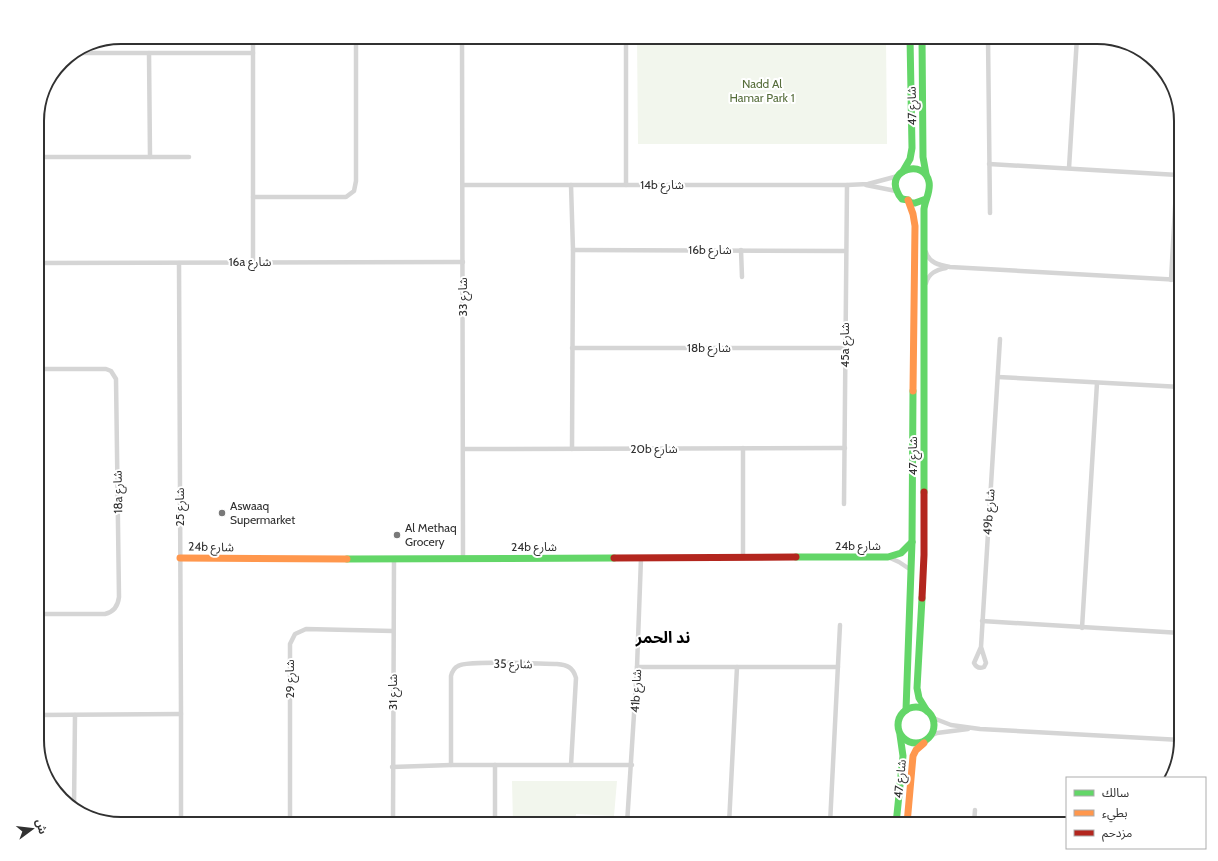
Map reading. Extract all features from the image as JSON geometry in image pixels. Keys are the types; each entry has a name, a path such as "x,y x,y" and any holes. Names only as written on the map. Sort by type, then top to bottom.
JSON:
{"street":[{"path":"252,44 253,262"},
{"path":"253,197 346,197 354,191 356,181 356,44"},
{"name":"شارع 33","path":"462,44 464,558"},
{"path":"626,44 626,185"},
{"name":"شارع 47","path":"900,173 910,159 912,148 910,44"},
{"name":"شارع 47","path":"922,44 923,157 926,174"},
{"path":"988,44 990,213"},
{"path":"1069,168 1077,44"},
{"path":"150,52 150,157"},
{"path":"85,53 253,53"},
{"path":"44,157 189,157"},
{"path":"989,164 1174,175"},
{"path":"907,168 918,168 926,174 930,187 926,198 915,203 902,199 896,191 895,186 900,173 907,168"},
{"name":"14b شارع","path":"861,185 900,173"},
{"name":"14b شارع","path":"463,185 861,185 896,191"},
{"path":"571,185 573,250 572,449"},
{"name":"45a شارع","path":"844,504 846,185"},
{"name":"شارع 47","path":"926,198 924,214 924,555 917,684 918,697 921,704 927,711"},
{"name":"شارع 47","path":"906,710 912,542 915,226 908,200"},
{"path":"925,250 932,262 950,267 1171,280 1174,235"},
{"name":"16b شارع","path":"573,250 846,251"},
{"path":"741,250 742,277"},
{"name":"16a شارع","path":"44,263 463,262"},
{"name":"شارع 25","path":"179,263 181,817"},
{"path":"925,286 927,279 932,273 940,269 950,267"},
{"name":"49b شارع","path":"981,647 1000,338"},
{"name":"18b شارع","path":"572,348 845,348"},
{"name":"18a شارع","path":"44,369 106,369 111,371 116,379 119,597 114,610 105,614 44,614"},
{"path":"998,377 1174,387"},
{"path":"1082,628 1097,383"},
{"path":"743,448 743,558"},
{"name":"20b شارع","path":"464,449 845,448"},
{"name":"24b شارع","path":"180,558 394,559 888,557 901,553 912,542"},
{"name":"24b شارع","path":"888,557 911,570"},
{"name":"41b شارع","path":"628,817 632,765 641,558"},
{"name":"شارع 31","path":"393,817 394,559"},
{"path":"982,621 1174,633"},
{"path":"830,817 840,625"},
{"name":"شارع 29","path":"290,817 290,644 296,634 306,629 393,631"},
{"name":"شارع 35","path":"451,765 450,676 457,666 472,663 557,664 570,666 574,671 576,678 571,765"},
{"path":"637,666 838,666"},
{"path":"729,817 737,666"},
{"path":"980,729 937,733 915,744 900,735 898,720 906,710 915,707 921,708 927,711 933,718 951,725 980,729 1174,740"},
{"path":"44,715 181,714"},
{"path":"74,801 75,715"},
{"path":"928,738 933,731 933,718"},
{"name":"شارع 47","path":"897,817 903,756 900,735"},
{"name":"شارع 47","path":"908,817 913,756 916,750 928,738"},
{"path":"392,767 451,765 632,765"},
{"path":"495,765 495,817"},
{"path":"974,817 975,810"}],"green space":[{"name":"Nadd Al Hamar Park 1","path":"637,44 886,44 887,144 638,144"},
{"path":"512,781 617,781 614,816 576,814 576,817 513,817"}],"traffic: fast":[{"path":"903,171 910,159 912,148 910,44"},
{"path":"922,44 923,157 926,174"},
{"path":"924,492 924,209 929,192 929,182 926,175 920,170 914,169 907,170 897,177 895,184 897,192 902,199 908,200 911,203 926,199"},
{"path":"906,710 912,542 913,391"},
{"path":"796,557 888,557 901,553 912,542"},
{"path":"347,559 614,558"},
{"path":"922,598 917,688 919,698 927,711"},
{"path":"920,707 929,712 933,718 934,725 933,732 929,738 920,743 912,743 903,738 899,732 898,721 903,712 909,708 920,707"},
{"path":"897,817 903,756 900,735"}],"traffic: slow":[{"path":"908,200 915,226 913,391"},
{"path":"180,558 347,559"},
{"path":"908,817 913,756 916,750 924,743"}],"traffic: jam":[{"path":"922,598 924,492"},
{"path":"614,558 796,557"}],"place":[{"name":"Aswaaq Supermarket","path":"222,513"},
{"name":"Al Methaq Grocery","path":"397,535"}],"district":[{"name":"ند الحمر","path":"663,637"}]}
